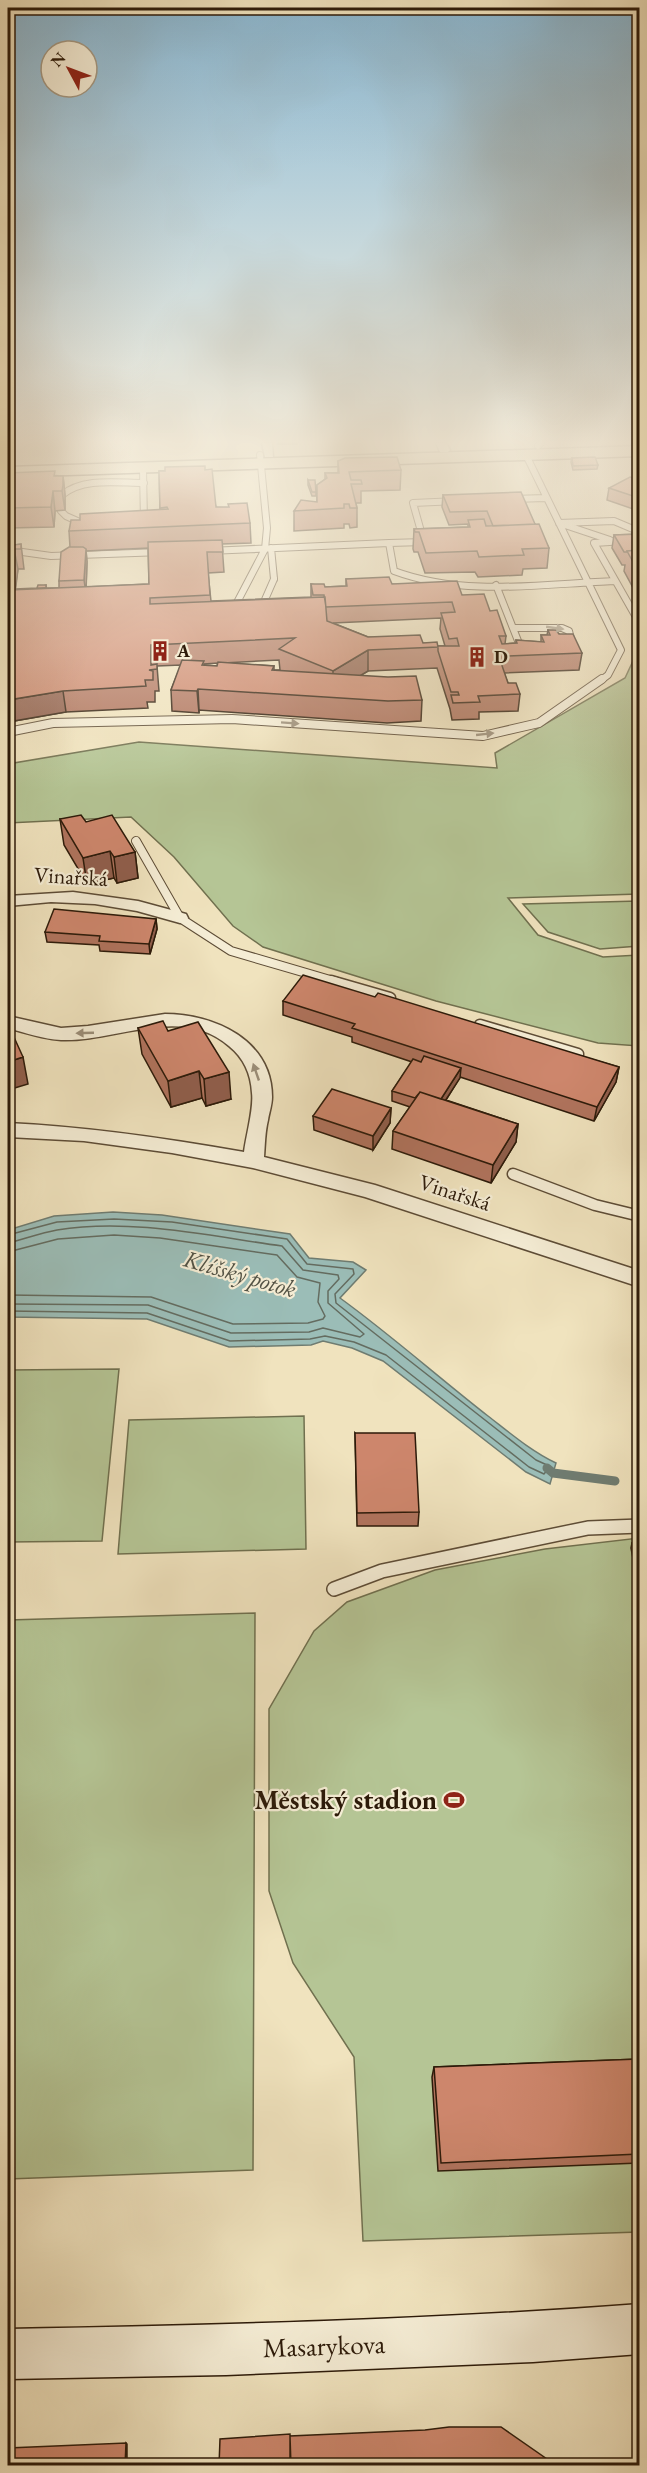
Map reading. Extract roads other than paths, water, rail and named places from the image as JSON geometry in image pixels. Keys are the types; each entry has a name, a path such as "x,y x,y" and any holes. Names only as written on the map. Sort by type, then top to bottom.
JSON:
{"street":[{"name":"Vinařská","path":"8,901 28,897 72,898 145,906 180,918"},
{"path":"8,1022 58,1034 94,1033 165,1020 191,1020 209,1024 225,1033 235,1039 250,1057 257,1071 262,1094 253,1161"},
{"name":"Vinařská","path":"8,1130 84,1134 172,1146 253,1161 368,1190 639,1279"},
{"name":"Masarykova","path":"8,2354 249,2349 533,2337 639,2329"}],"lane":[{"path":"230,621 235,606 262,558"},
{"path":"255,620 274,579 270,558"},
{"path":"392,558 394,571"},
{"path":"8,732 53,723 232,719 483,736 539,723 608,675 621,650 578,558"},
{"path":"602,558 639,624"},
{"path":"387,577 394,571"},
{"path":"394,571 409,579 436,584 496,585 614,581"},
{"path":"496,585 524,650"},
{"path":"513,627 548,626 568,631 571,639 568,644 555,648"},
{"path":"136,841 180,918"},
{"name":"Vinařská","path":"180,918 231,951 398,1000"},
{"path":"466,1020 578,1054"},
{"path":"513,1174 595,1205 639,1216"},
{"path":"334,1589 382,1571 588,1528 639,1526"}],"water":[{"path":"113,1212 162,1215 290,1234 309,1258 353,1262 366,1270 340,1298 513,1435 556,1463 550,1484 526,1472 383,1361 352,1348 323,1341 311,1345 229,1347 147,1319 8,1317 8,1230 54,1216"}],"waterway":[{"name":"Klíšský potok","path":"547,1468 553,1473 615,1481"}],"place":[{"name":"A","path":"160,651"},
{"name":"D","path":"477,657"},
{"name":"Městský stadion","path":"454,1800"}]}
